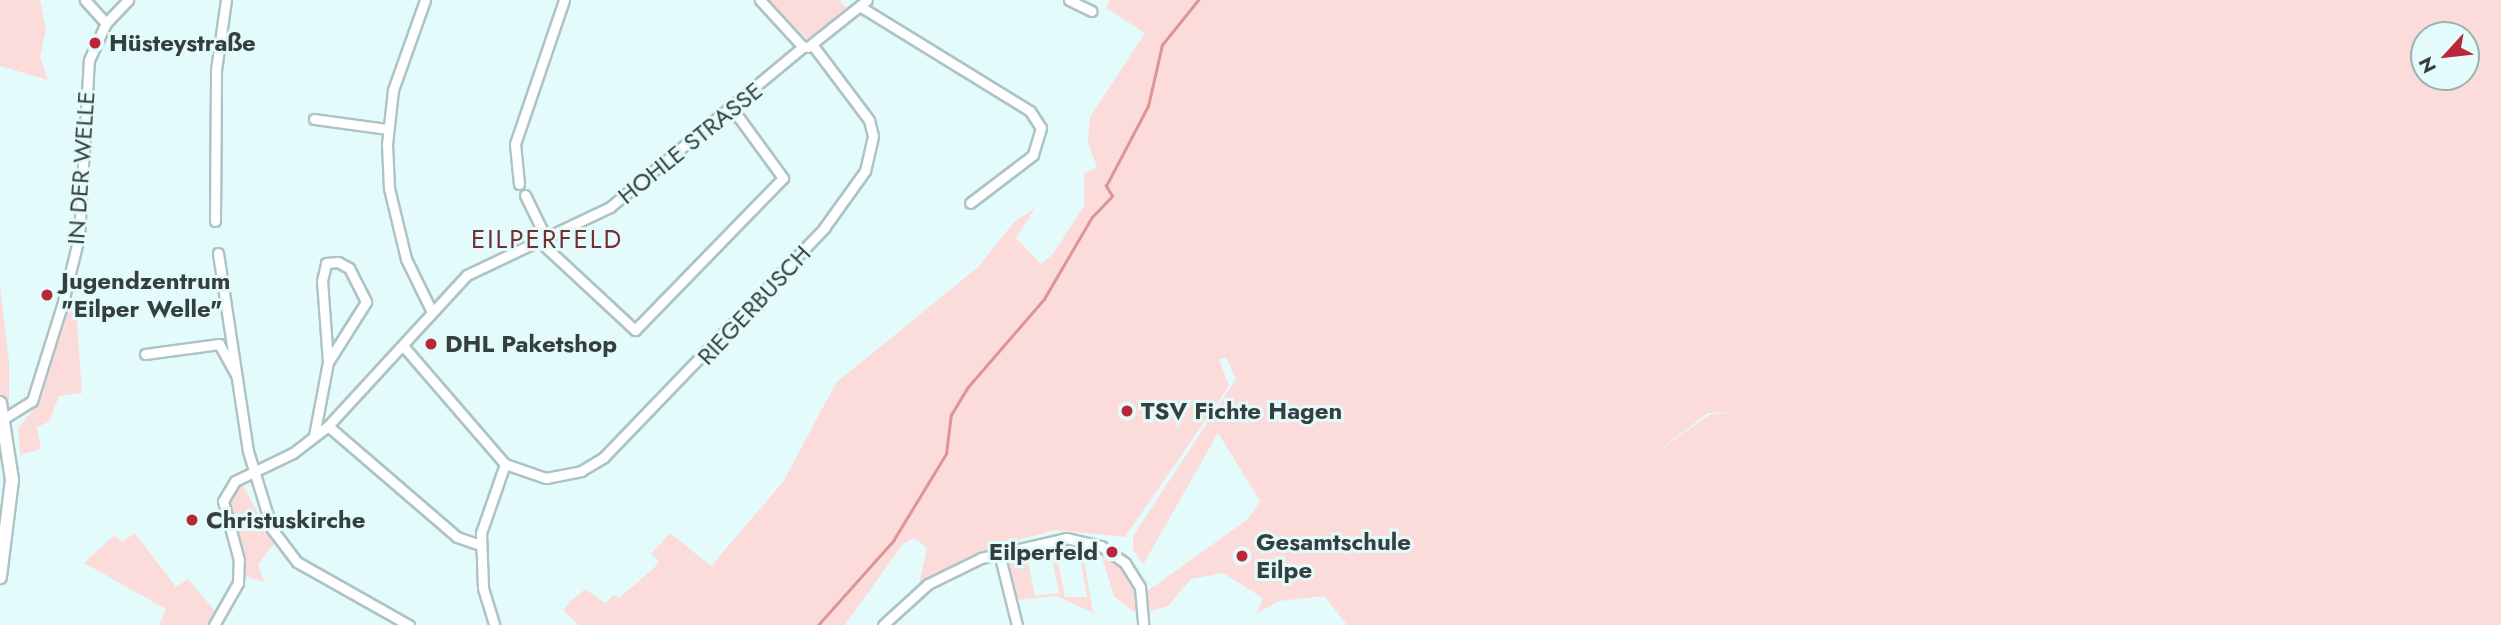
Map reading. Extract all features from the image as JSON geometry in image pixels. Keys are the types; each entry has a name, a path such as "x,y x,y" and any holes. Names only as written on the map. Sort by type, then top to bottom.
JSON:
{"main road":[{"path":"0,403 12,480 0,577"}],"street":[{"path":"85,0 106,23"},
{"path":"215,220 215,82 226,0"},
{"path":"425,0 400,67 387,129 393,210 421,300 432,312"},
{"path":"519,184 515,144 564,0"},
{"path":"760,0 803,47 814,47 864,4 1030,111 1041,128 1033,155 970,203"},
{"path":"1069,0 1092,11"},
{"name":"IN DER WELLE","path":"4,419 32,401 74,263 87,74 106,23 124,3"},
{"name":"HOHLE STRASSE","path":"214,625 234,596 239,569 223,498 253,472 328,426 404,347 467,275 610,207 803,47"},
{"name":"RIEGERBUSCH","path":"505,464 546,478 581,471 604,457 824,228 865,171 873,136 869,120 814,47"},
{"path":"525,195 541,238 635,330 783,178 732,108"},
{"path":"314,119 387,129"},
{"path":"218,253 253,472 266,516 287,553 410,625"},
{"path":"314,436 328,362 323,281 326,263 338,262 348,268 366,302 328,362"},
{"path":"145,354 219,344 236,374"},
{"path":"404,347 505,464 480,545 494,625"},
{"path":"328,426 457,537 480,545"},
{"path":"883,625 928,584 999,553 1061,538 1106,548 1136,579 1143,625"},
{"path":"999,553 1017,625"}],"shaded area":[{"path":"0,0 40,0 46,29 40,57 48,80 0,66"},
{"path":"769,0 838,0 848,9 808,40"},
{"path":"1110,0 2501,0 2501,625 1347,625 1324,596 1279,601 1256,614 1263,598 1223,573 1191,579 1168,606 1144,613 1144,620 1114,596 1098,545 1119,558 1142,595 1248,519 1260,501 1218,433 1143,565 1133,549 1133,536 1236,379 1226,357 1219,359 1229,386 1125,537 1056,530 968,557 919,584 927,548 914,538 902,545 845,625 579,625 563,610 585,589 605,603 614,595 619,598 654,568 659,561 651,554 670,533 711,566 783,482 836,383 978,267 1014,222 1035,208 1016,238 1041,264 1053,254 1084,206 1084,174 1097,167 1088,143 1090,117 1145,33 1106,8","holes":["1731,412 1709,415 1643,462 1708,413"]},
{"path":"0,285 9,362 9,405 0,396"},
{"path":"70,305 76,306 82,393 59,396 49,422 37,427 41,449 20,455 18,428 40,401"},
{"path":"242,483 274,544 258,564 264,582 245,576 228,511 234,488"},
{"path":"135,533 176,587 188,579 221,618 214,625 159,625 166,609 84,563 114,535 122,542"},
{"path":"1061,538 1065,554 1057,556 1065,597 1087,597 1079,551 1072,551 1070,538 1089,542 1089,554 1083,554 1093,612 1119,625 1057,596 1012,600 999,553 1033,544 1036,559 1028,561 1035,596 1059,593 1052,559 1044,559 1040,542"}],"waterway":[{"path":"818,625 893,541 946,454 951,415 967,388 1044,299 1092,217 1112,196 1106,186 1148,106 1162,45 1198,0"}],"place":[{"name":"Hüsteystraße","path":"95,43"},
{"name":"Jugendzentrum \"Eilper Welle\"","path":"47,295"},
{"name":"DHL Paketshop","path":"431,344"},
{"name":"TSV Fichte Hagen","path":"1127,411"},
{"name":"Christuskirche","path":"192,520"},
{"name":"Eilperfeld","path":"1112,552"},
{"name":"Gesamtschule Eilpe","path":"1242,556"}],"district":[{"name":"EILPERFELD","path":"547,240"}]}
